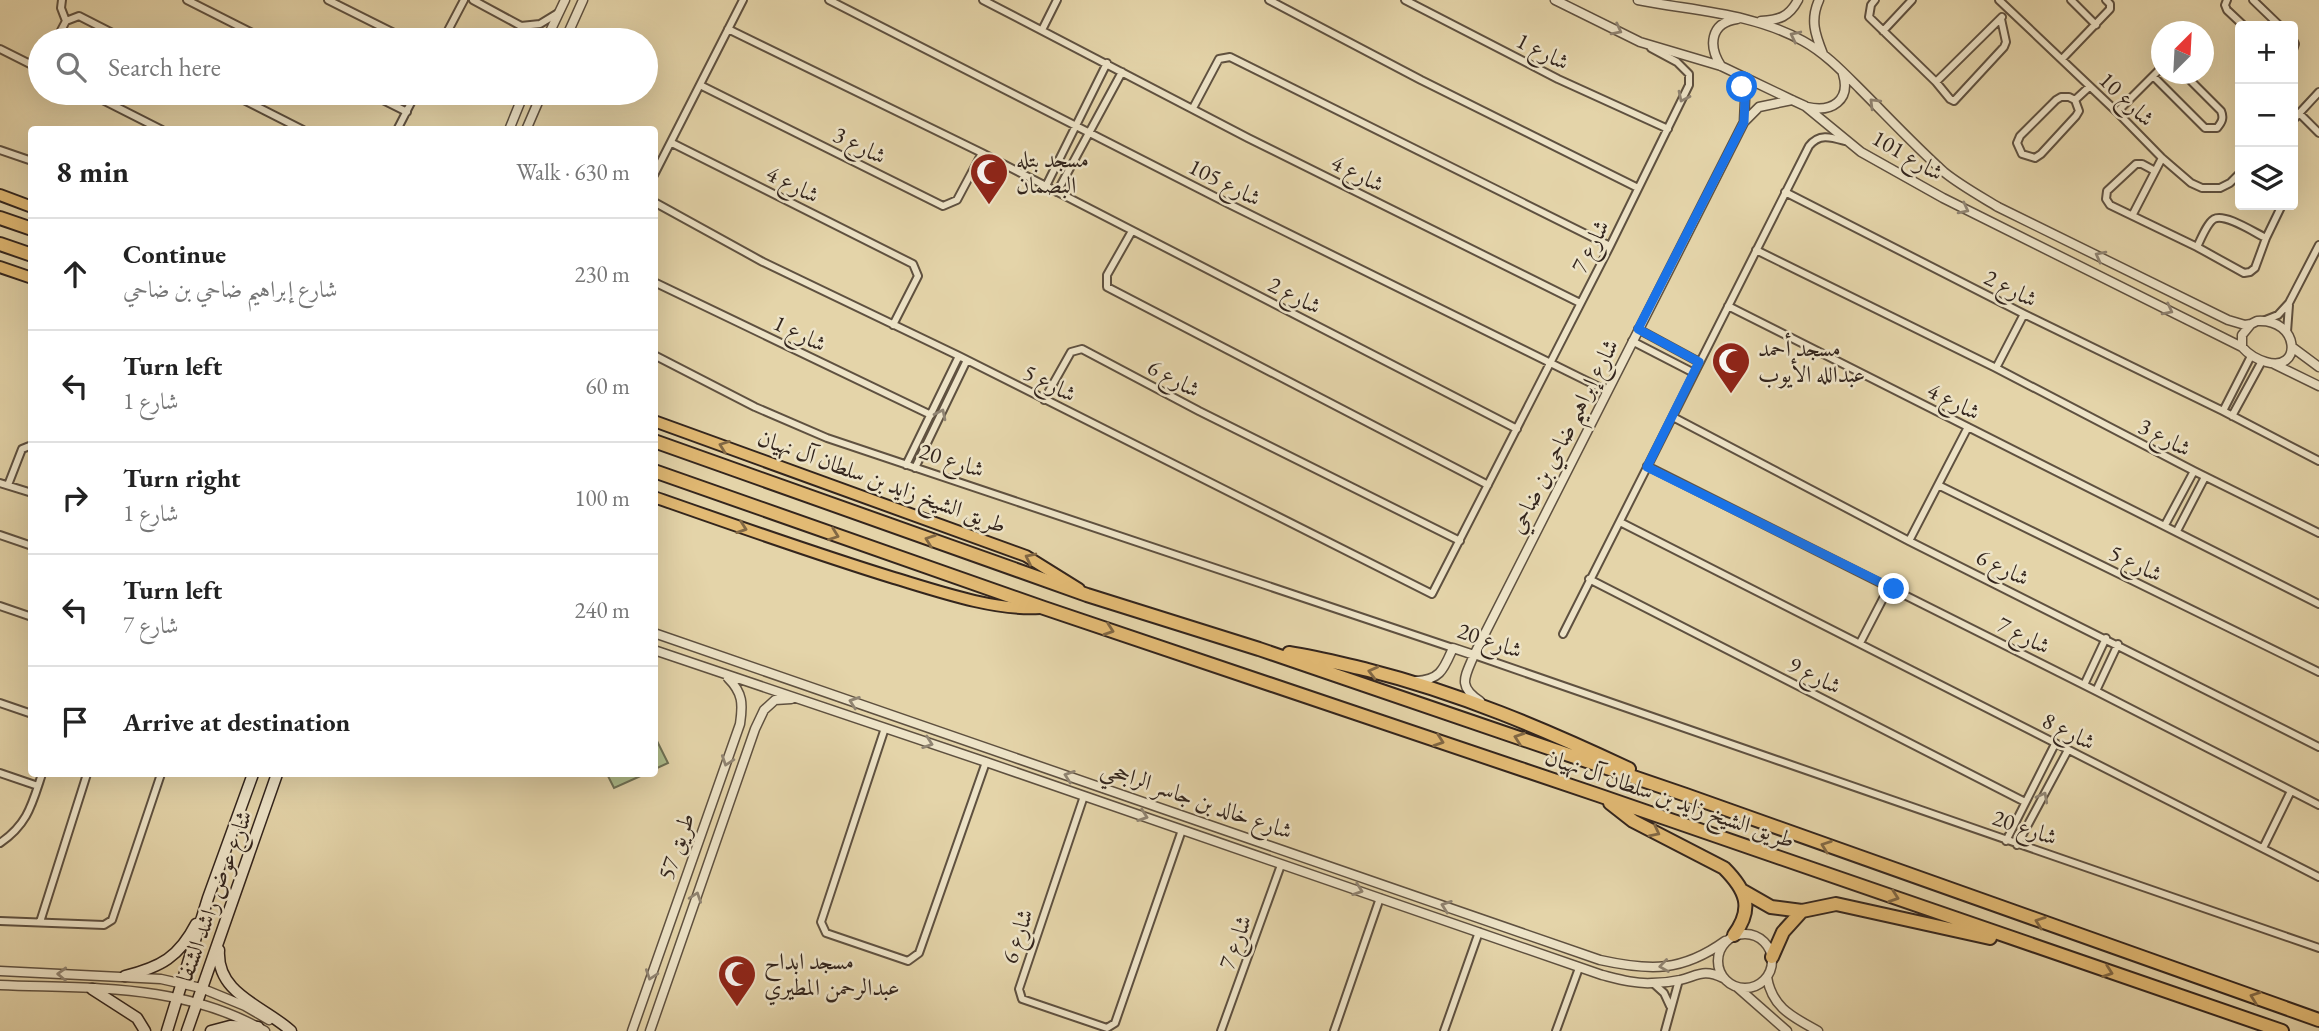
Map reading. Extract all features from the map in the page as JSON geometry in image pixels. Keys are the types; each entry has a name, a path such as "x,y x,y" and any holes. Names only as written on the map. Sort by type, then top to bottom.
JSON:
{"highway":[{"path":"0,218 28,228"},
{"path":"0,244 28,254"},
{"name":"طريق الشيخ زايد بن سلطان آل نهيان","path":"658,442 1087,595 1259,649 1686,796 2319,1020"},
{"name":"طريق الشيخ زايد بن سلطان آل نهيان","path":"658,472 1044,608 1598,795 2282,1031"},
{"path":"1259,649 1312,656 1412,681 1488,707 1586,748 1686,796"},
{"path":"1598,795 1633,821 1724,868 1743,891 1771,907 1802,911 1836,904 2044,949"},
{"path":"1730,938 1742,923 1746,902 1743,891"},
{"path":"1772,957 1783,932 1802,911"}],"main road":[{"path":"0,195 28,206"},
{"path":"0,267 28,277"},
{"name":"طريق الشيخ زايد بن سلطان آل نهيان","path":"658,422 1026,556 1087,595"},
{"name":"طريق الشيخ زايد بن سلطان آل نهيان","path":"658,498 824,556 931,589 1012,608 1044,608"},
{"name":"شارع عوض راشد الشنفا","path":"167,1031 208,898 252,777"},
{"path":"248,856 252,832 270,777"},
{"name":"شارع عوض راشد الشنفا","path":"187,1031 276,777"},
{"path":"125,976 152,970 178,951 187,941 208,898"},
{"path":"222,934 219,960 229,985 244,999 278,1019 289,1031"},
{"path":"92,989 137,1018 145,1031"},
{"path":"211,1031 230,1026 261,1029"}],"street":[{"path":"62,0 61,8 66,21"},
{"path":"187,0 242,28"},
{"path":"328,0 384,28"},
{"path":"449,28 464,0"},
{"path":"473,0 521,26 540,24 559,12"},
{"path":"552,28 565,0"},
{"path":"570,28 583,0"},
{"path":"658,168 743,0"},
{"name":"شارع 105","path":"829,0 1607,391"},
{"name":"شارع 4","path":"983,0 1260,144 1580,303"},
{"path":"1042,30 1057,0"},
{"path":"1269,0 1421,80 1638,188"},
{"name":"شارع 1","path":"1405,0 1559,79 1668,129"},
{"name":"شارع 101","path":"1555,0 1640,42 1721,66 1804,106 1847,141 1943,198 2242,347"},
{"name":"شارع 101","path":"1638,0 1713,12 1757,22 1790,34 1823,54 1946,173 1998,207 2228,320 2251,324"},
{"path":"1757,22 1779,20 1788,14 1798,0"},
{"path":"1819,0 1812,16 1823,54"},
{"path":"1875,0 1871,5 1869,17 1954,100 2004,47 2006,41 2001,19"},
{"path":"1883,31 1912,0"},
{"name":"شارع 10","path":"1999,0 2191,183 2202,188 2220,188 2235,178"},
{"path":"2071,0 2096,25"},
{"path":"2062,59 2110,9 2106,0"},
{"path":"2227,0 2227,10 2239,21"},
{"path":"2253,0 2275,21"},
{"path":"1936,82 2008,10"},
{"path":"62,28 66,21 79,16 102,28"},
{"path":"1721,66 1714,55 1712,41 1717,29 1727,20 1739,19"},
{"name":"شارع 2","path":"729,29 982,153 1517,429"},
{"name":"شارع 7","path":"1432,594 1690,83 1689,74 1677,62 1640,42"},
{"path":"0,49 28,63"},
{"path":"1193,108 1219,59 1230,57 1610,246"},
{"path":"1046,186 1107,64"},
{"path":"1804,106 1818,109 1832,107 1842,98 1846,84 1842,71"},
{"path":"1057,192 1122,72"},
{"path":"1735,73 1745,100 1744,122"},
{"path":"2117,112 2151,77"},
{"path":"2160,84 2206,128 2217,128 2223,116 2221,111 2194,84"},
{"name":"شارع 3","path":"700,85 943,206 957,200 982,153"},
{"path":"2075,100 2089,87"},
{"path":"2319,92 2299,113 2319,133"},
{"path":"2069,97 2075,100 2079,111 2076,116 2041,154 2035,158 2022,154 2017,143 2020,136 2056,100 2069,97"},
{"name":"شارع إبراهيم ضاحي بن ضاحي","path":"1488,707 1465,688 1466,675 1638,329 1744,122 1759,107 1792,100"},
{"path":"113,105 154,126"},
{"path":"254,105 295,126"},
{"path":"393,105 407,112"},
{"path":"399,126 410,105"},
{"path":"511,126 519,105"},
{"path":"528,126 537,105"},
{"path":"1563,634 1785,192 1814,140 1831,137 1847,141"},
{"name":"شارع 4","path":"672,143 913,264 918,276 893,325"},
{"path":"0,150 28,160"},
{"path":"2133,214 2162,158"},
{"path":"2155,171 2136,164 2106,191 2106,199 2110,205 2133,214 2244,273 2255,268 2280,210"},
{"name":"شارع 2","path":"1785,192 2319,461"},
{"name":"شارع 5","path":"658,204 762,262 959,356 1432,594"},
{"path":"2197,247 2212,219 2218,217 2233,221 2266,238"},
{"path":"2025,239 2034,236 2037,225"},
{"path":"1132,231 1107,275 1107,287 1489,485"},
{"path":"2319,246 2289,303 2278,315 2251,324 2242,335 2242,347 2251,356 2319,386"},
{"path":"2070,261 2071,250 2081,247"},
{"name":"شارع 3","path":"1756,250 1996,368 2319,533"},
{"name":"شارع 1","path":"658,284 930,415"},
{"path":"2289,303 2286,318 2292,347 2319,367"},
{"name":"شارع 4","path":"1728,306 2319,604"},
{"path":"1996,368 2024,314"},
{"path":"2263,321 2277,324 2287,332"},
{"path":"1638,329 1699,362"},
{"path":"1632,341 1694,373"},
{"path":"2274,364 2288,358 2292,347"},
{"name":"شارع 6","path":"1044,400 1071,352 1083,349 1199,411 1460,541"},
{"path":"906,465 959,356"},
{"path":"2223,411 2251,356"},
{"name":"شارع 20","path":"658,357 779,418 906,465 1475,655 2319,948"},
{"path":"915,468 967,360"},
{"path":"2232,416 2262,361"},
{"name":"شارع 6","path":"1673,417 1909,541 2317,746"},
{"path":"1909,541 1968,427"},
{"path":"8,485 22,449 28,447"},
{"name":"شارع 7","path":"1647,467 2319,805"},
{"path":"2165,525 2194,471"},
{"path":"2177,531 2206,477"},
{"path":"0,482 28,492"},
{"name":"شارع 5","path":"1938,485 2319,672"},
{"name":"شارع 8","path":"1620,522 2319,877"},
{"path":"0,535 28,546"},
{"name":"شارع 9","path":"1589,579 2025,802"},
{"path":"1860,643 1889,587"},
{"path":"0,606 28,616"},
{"name":"شارع خالد بن جاسر الراجحي","path":"658,634 1600,960 1622,965 1662,968 1694,960 1730,938"},
{"path":"2084,685 2106,638"},
{"path":"2096,691 2118,644"},
{"path":"1412,681 1429,681 1440,674 1453,648"},
{"name":"شارع خالد بن جاسر الراجحي","path":"658,651 1579,968 1624,981 1653,983 1679,980 1700,973 1712,973 1723,978"},
{"name":"طريق 57","path":"632,1031 740,724 743,702 738,689 726,676"},
{"name":"طريق 57","path":"650,1031 755,729 764,710 775,700 796,698"},
{"path":"0,703 28,713"},
{"path":"740,724 743,721 751,721 755,729"},
{"path":"885,728 821,922 826,933 908,961 919,953 986,762"},
{"path":"2317,746 2319,737"},
{"path":"2006,841 2054,744"},
{"path":"2017,845 2068,750"},
{"path":"0,773 38,786"},
{"path":"0,843 15,832 26,816 42,777"},
{"path":"40,922 86,777"},
{"path":"0,921 104,925 112,920 160,777"},
{"path":"2263,848 2291,791"},
{"name":"شارع 6","path":"1084,796 1018,989 1022,999 1107,1028 1115,1023 1182,830"},
{"path":"1221,844 1227,834 1226,830"},
{"path":"1244,851 1243,843 1250,838"},
{"name":"شارع 7","path":"1221,1031 1281,865"},
{"path":"1334,1031 1380,898"},
{"path":"1444,1031 1479,932"},
{"path":"1737,987 1748,988 1759,984 1767,977 1771,968 1769,947 1753,934 1744,933 1730,938 1719,949 1718,969 1723,978 1737,987 1775,1027 1787,1031"},
{"path":"1556,1031 1579,968"},
{"path":"0,971 125,976 183,983 244,1006 289,1031"},
{"path":"1767,977 1772,997 1779,1006 1818,1031"},
{"path":"1665,1031 1679,980"},
{"path":"1653,983 1668,998 1671,1011"},
{"path":"0,985 178,996 219,1009 261,1029"}],"green space":[{"path":"658,743 668,763 658,768"},
{"path":"608,777 638,777 614,788"}],"place":[{"name":"مسجد بتله البصمان","path":"989,206"},
{"name":"مسجد أحمد عبدالله الأيوب","path":"1731,395"},
{"name":"مسجد ابداح عبدالرحمن المطيري","path":"737,1008"}],"route":[{"path":"1742,87 1745,100 1744,122 1638,329 1699,362 1647,467 1894,589"}]}
